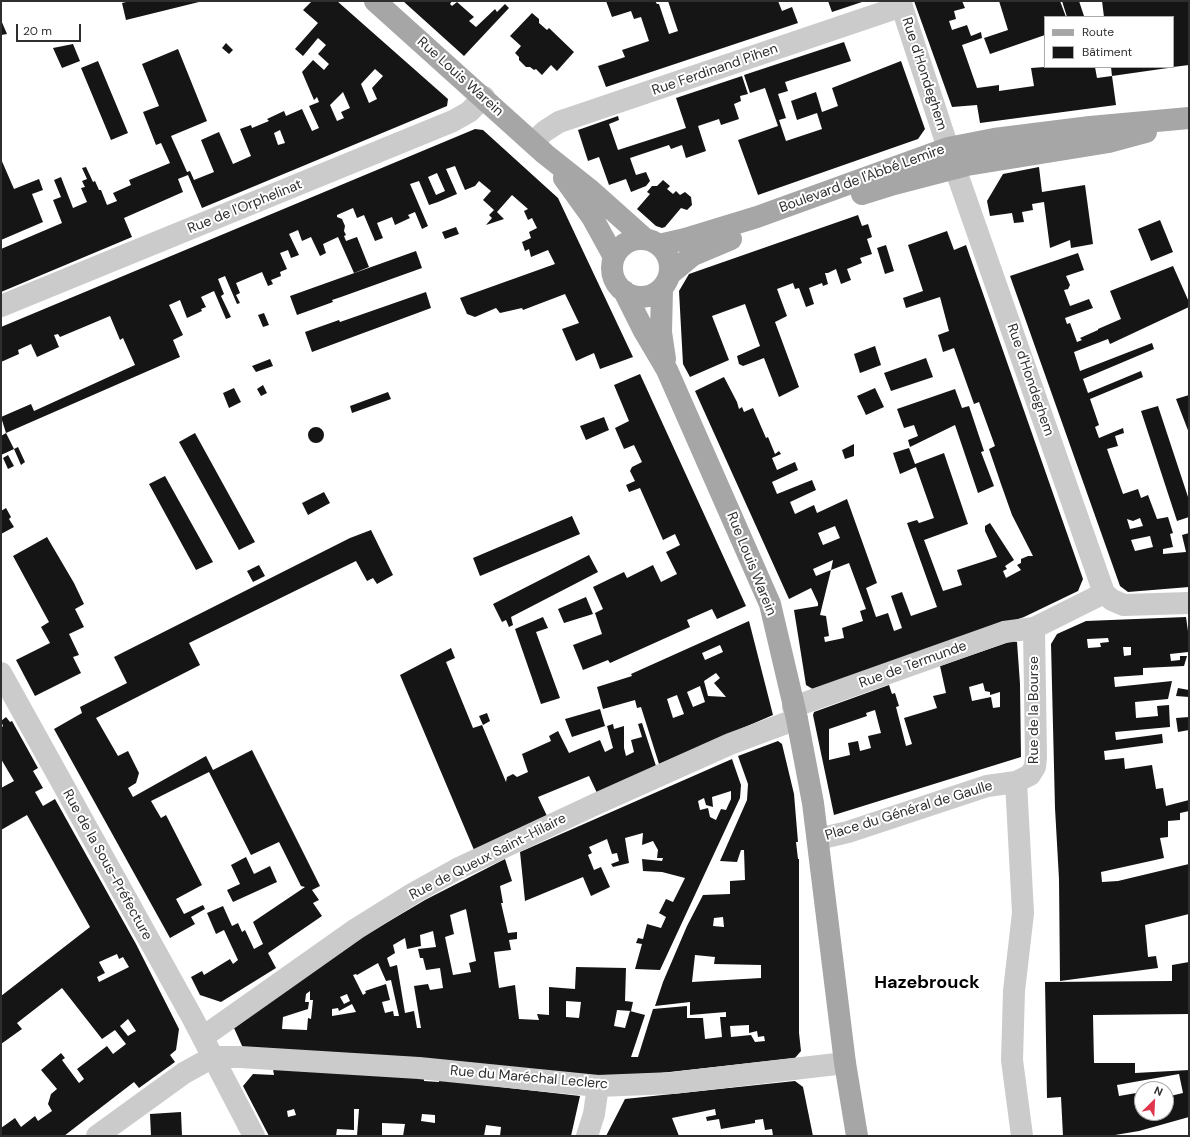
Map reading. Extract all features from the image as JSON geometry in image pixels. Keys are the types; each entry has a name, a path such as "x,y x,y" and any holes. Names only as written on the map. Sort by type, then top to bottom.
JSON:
{"main road":[{"name":"Rue Louis Warein","path":"375,1 484,97 539,148 652,242"},
{"name":"Boulevard de l'Abbé Lemire","path":"652,242 685,239 757,217 862,180 925,154 948,148 994,139 1090,127 1189,118"},
{"name":"Boulevard de l'Abbé Lemire","path":"666,281 693,255 715,245 876,190 955,168 996,159 1109,142 1189,121"},
{"name":"Rue Louis Warein","path":"539,148 592,217 614,257"},
{"path":"637,239 652,242 669,258 666,281 650,296 641,297 632,295 618,286 613,276 614,257 621,247 637,239"},
{"name":"Rue Louis Warein","path":"666,281 661,332 667,370"},
{"name":"Rue Louis Warein","path":"624,291 644,331 667,370 766,591 778,637 810,784 818,839"},
{"name":"Place du Général de Gaulle","path":"818,839 845,1063 857,1136"}],"street":[{"name":"Rue d'Hondeghem","path":"901,4 948,148"},
{"name":"Rue Ferdinand Pihen","path":"539,148 545,131 559,122 901,4"},
{"name":"Rue de l'Orphelinat","path":"1,306 453,121 469,112 484,97"},
{"name":"Rue d'Hondeghem","path":"955,168 1104,593"},
{"path":"1104,593 1112,600 1124,605 1189,603"},
{"name":"Rue de Termunde","path":"795,713 1004,632 1034,628 1104,593"},
{"name":"Rue de la Bourse","path":"1016,782 1030,775 1033,772 1036,762 1034,628"},
{"name":"Rue de la Sous-Préfecture","path":"1,673 203,1037 254,1136"},
{"name":"Rue de Queux Saint-Hilaire","path":"203,1037 350,933 405,898 458,869 596,804 755,733 795,713"},
{"path":"1016,782 1023,913 1014,991 1012,1060 1022,1136"},
{"name":"Place du Général de Gaulle","path":"818,839 848,832 983,787 1016,782"},
{"path":"97,1136 184,1073 213,1057"},
{"name":"Rue du Maréchal Leclerc","path":"213,1057 240,1057 419,1068 598,1086 673,1083 845,1063"},
{"path":"587,1136 594,1114 598,1086"}],"building":[{"path":"130,1 199,2 126,20 122,3"},
{"path":"312,1 337,1 448,99 447,106 202,208 188,175 178,179 183,192 124,218 132,237 1,292 1,249 62,223 53,200 61,197 54,180 61,177 73,208 87,202 81,188 85,187 82,181 87,179 82,168 86,167 93,182 95,181 99,190 101,190 107,205 117,201 113,193 131,185 129,180 170,163 161,143 156,145 143,112 159,106 142,64 178,49 207,121 171,136 187,172 190,171 194,180 214,172 201,140 219,132 233,164 251,156 240,129 251,125 252,128 269,121 267,119 284,111 286,116 302,109 312,131 319,128 309,106 319,102 317,97 314,100 302,72 313,60 324,70 329,64 318,54 326,45 318,38 303,56 295,49 318,23 303,10","holes":["375,69 383,76 372,88 377,99 369,103 361,84","343,92 350,108 341,112 344,118 337,121 330,105","280,130 285,143 278,145 274,133"]},
{"path":"403,1 452,1 450,4 452,6 457,2 474,17 469,21 476,27 495,9 497,12 505,4 509,8 464,56"},
{"path":"606,1 655,1 659,4 669,34 678,31 668,1 778,1 782,11 792,7 798,23 606,87 598,66 625,57 622,50 649,41 641,17 634,19 631,11 612,17"},
{"path":"828,1 865,1 832,12"},
{"path":"914,1 962,1 965,8 954,11 956,19 949,21 952,30 967,25 971,36 981,32 982,38 962,45 977,88 999,85 999,91 1034,86 1031,68 1095,68 1097,78 1112,76 1116,105 980,123 977,105 952,107"},
{"path":"999,1 1060,1 1066,16 1044,16 1044,35 990,54 984,38 1008,30"},
{"path":"1062,1 1079,1 1084,16 1067,16"},
{"path":"1102,1 1189,1 1189,65 1174,67 1174,16 1104,16"},
{"path":"532,13 539,19 539,23 547,30 549,28 574,52 557,71 551,65 542,75 536,69 534,70 530,67 526,67 515,53 521,46 510,36"},
{"path":"1,20 7,34 1,35"},
{"path":"844,42 851,61 785,82 788,91 778,94 786,118 779,120 786,141 822,129 817,113 797,120 791,101 816,92 822,112 838,106 832,88 901,61 925,129 918,139 758,195 738,140 778,126 765,88 750,93 744,75"},
{"path":"226,43 233,50 229,54 222,48"},
{"path":"73,44 80,61 62,68 53,48"},
{"path":"98,61 128,133 111,140 81,68"},
{"path":"1111,68 1168,68 1112,76"},
{"path":"742,76 748,94 740,96 741,101 734,104 739,119 721,125 719,119 698,126 706,151 686,158 682,145 671,149 669,145 630,158 636,175 646,172 650,181 646,186 631,192 626,179 609,185 599,157 588,161 578,130 618,116 619,120 609,124 618,150 686,128 676,98"},
{"path":"475,129 483,130 558,198 633,357 600,369 594,353 576,361 562,329 579,323 565,294 523,310 522,308 500,313 496,308 475,317 467,314 460,298 555,264 548,250 531,257 529,249 525,251 522,242 531,238 529,232 537,228 532,218 528,220 524,211 528,209 512,195 497,212 504,219 486,225 492,218 489,215 494,210 483,200 491,191 479,181 475,186 465,190 455,166 446,169 457,194 438,202 429,205 419,181 410,184 428,226 422,229 415,212 408,215 410,218 395,225 392,217 377,223 383,238 375,241 364,215 357,218 353,208 337,215 337,217 342,219 345,226 344,231 346,235 344,236 346,241 357,237 369,267 354,273 338,237 323,244 326,253 320,256 311,237 302,241 298,230 289,234 299,255 291,258 288,250 280,253 287,269 280,272 281,276 271,280 273,284 268,286 262,272 236,283 240,293 236,295 240,303 237,304 225,276 218,279 224,294 221,296 231,317 226,319 214,291 201,297 206,307 201,309 202,311 187,318 180,300 169,305 183,335 173,340 180,357 6,433 1,417 31,404 34,411 135,365 123,338 120,340 110,316 60,337 58,334 54,335 59,347 37,357 31,344 18,350 19,354 1,362 1,327","holes":["437,173 445,191 436,195 428,177"]},
{"path":"1,159 14,189 39,179 43,190 32,194 43,222 1,240"},
{"path":"1039,167 1042,192 1085,185 1093,244 1071,248 1070,240 1050,248 1044,202 1032,204 1033,210 1022,212 1024,222 1014,223 1012,213 990,216 987,201 1003,174"},
{"path":"663,180 670,186 667,189 673,194 676,191 680,195 685,192 691,197 692,205 687,210 681,208 665,227 662,228 656,226 637,209 650,194 647,192 652,186 657,186"},
{"path":"858,215 862,226 868,224 872,237 867,239 872,254 860,258 862,263 847,269 851,280 841,284 836,269 825,273 828,284 823,286 822,283 809,288 814,304 806,307 799,288 795,289 793,283 777,289 787,316 775,322 799,387 779,397 764,358 743,366 739,364 737,356 760,346 745,304 712,316 729,360 690,377 683,364 679,291 689,274"},
{"path":"1160,220 1173,252 1151,261 1138,229"},
{"path":"456,227 459,234 445,239 442,232"},
{"path":"947,231 954,250 966,245 1083,579 1078,591 1024,617 816,691 806,685 794,610 818,606 818,603 811,588 789,599 695,391 724,377 739,409 742,407 744,412 753,408 766,438 768,437 775,454 779,451 781,454 772,458 777,470 795,462 798,470 772,482 777,494 812,480 816,490 790,502 795,514 814,505 817,513 847,499 877,583 866,588 876,617 888,613 894,631 902,628 891,596 902,592 911,616 937,607 907,523 917,520 919,523 934,518 916,467 900,474 893,453 909,448 915,464 944,453 968,524 924,540 943,591 962,585 957,570 997,557 985,531 985,526 990,523 1014,560 1005,566 1007,569 1003,571 1006,578 1021,570 1017,565 1021,563 1021,559 1028,556 1033,556 1012,515 1001,484 989,449 995,446 979,402 974,404 954,348 943,352 938,335 949,331 940,297 906,308 903,298 923,291 908,245","holes":["835,526 840,538 823,545 818,533","833,560 831,570 816,576 813,569","849,563 866,609 860,611 863,621 842,628 844,638 825,642 824,637 829,636 826,616 820,615 831,570"]},
{"path":"886,245 894,271 885,274 877,248"},
{"path":"416,251 422,268 332,300 333,302 297,315 290,296"},
{"path":"1078,253 1084,270 1066,276 1070,285 1068,289 1064,290 1070,306 1089,299 1093,308 1065,318 1067,324 1070,323 1077,342 1082,340 1080,338 1121,319 1110,291 1173,266 1189,302 1189,307 1110,344 1108,339 1074,352 1080,371 1152,343 1154,349 1083,379 1088,393 1141,371 1143,377 1090,399 1099,425 1095,427 1099,438 1123,428 1124,433 1115,436 1118,446 1107,449 1123,494 1138,489 1141,498 1148,495 1157,519 1168,517 1173,533 1170,534 1173,547 1163,549 1163,554 1186,552 1182,535 1189,533 1189,587 1128,592 1120,586 1010,276","holes":["1140,518 1143,526 1130,529 1127,519 1133,521","1150,536 1153,547 1135,551 1131,540"]},
{"path":"426,292 431,308 312,352 305,332 339,320 340,322"},
{"path":"264,313 269,325 263,327 258,315"},
{"path":"875,346 881,365 860,373 854,354"},
{"path":"926,358 933,377 891,391 884,373"},
{"path":"270,359 273,366 256,372 252,366"},
{"path":"640,374 746,606 717,619 712,609 687,620 690,627 610,663 608,660 583,670 573,645 602,634 595,613 603,609 593,587 624,572 627,578 653,565 661,582 677,574 666,552 680,545 675,534 663,540 640,488 629,492 626,485 635,481 630,471 632,467 642,462 634,445 624,449 615,428 629,421 614,385"},
{"path":"263,385 267,393 261,396 257,389"},
{"path":"234,388 241,402 229,408 223,393"},
{"path":"875,388 884,407 866,415 857,396"},
{"path":"955,389 962,408 969,406 984,451 981,452 994,486 978,493 955,425 910,447 908,440 918,436 914,425 904,428 897,409"},
{"path":"388,392 391,399 352,413 350,406"},
{"path":"1189,395 1189,433 1176,399"},
{"path":"1158,406 1189,500 1189,517 1177,521 1141,411"},
{"path":"604,417 609,430 586,440 580,426"},
{"path":"316,427 322,429 324,435 322,441 316,443 310,441 308,435 310,429"},
{"path":"6,433 14,449 1,455 1,436"},
{"path":"195,433 255,542 239,550 179,442"},
{"path":"854,444 854,456 845,459 842,450"},
{"path":"18,447 25,462 21,465 14,449"},
{"path":"8,455 14,466 8,469 3,458"},
{"path":"165,476 213,562 196,570 149,484"},
{"path":"324,492 330,503 308,515 302,503"},
{"path":"6,508 11,517 9,519 14,527 1,534 1,511"},
{"path":"572,516 580,534 480,576 473,558"},
{"path":"371,530 393,575 377,584 373,578 367,581 356,561 189,643 200,665 96,718 118,756 128,751 139,773 136,783 128,788 133,797 206,756 213,770 252,750 320,886 312,890 319,900 313,903 322,916 268,953 276,968 221,1002 200,995 191,977 202,971 204,975 230,959 233,964 238,960 224,930 216,934 207,913 223,906 232,926 238,923 242,932 245,930 254,949 263,944 253,922 305,887 301,886 279,842 251,855 209,772 151,801 161,818 166,815 202,885 176,899 184,914 203,905 205,909 191,917 195,924 170,938 54,729 82,713 80,707 127,683 114,657 350,538"},
{"path":"47,537 74,583 84,604 75,609 84,627 69,634 79,655 73,657 81,673 35,696 16,660 50,643 41,627 49,622 13,556"},
{"path":"589,555 598,572 511,617 513,625 509,627 506,620 502,622 493,604"},
{"path":"259,565 265,576 253,582 247,571"},
{"path":"586,597 593,614 564,623 558,609"},
{"path":"543,617 548,628 536,632 560,698 541,704 515,629"},
{"path":"1186,617 1189,638 1188,652 1170,654 1171,661 1180,660 1180,656 1187,656 1184,666 1143,668 1143,675 1114,677 1115,687 1172,681 1168,699 1135,702 1136,718 1158,716 1157,706 1169,705 1170,727 1115,732 1116,740 1162,734 1163,743 1104,751 1105,760 1124,758 1125,769 1152,765 1156,789 1163,788 1166,806 1189,800 1189,811 1180,813 1180,820 1168,821 1168,837 1160,838 1164,858 1101,872 1102,882 1118,881 1189,864 1189,914 1145,925 1148,957 1156,956 1158,968 1060,981 1059,879 1055,808 1051,644 1057,634 1086,621","holes":["1108,638 1109,642 1100,643 1101,647 1088,648 1087,639","1123,647 1131,647 1131,655 1124,656"]},
{"path":"749,621 773,715 659,764 641,707 637,708 635,700 603,709 597,687 632,676 631,674","holes":["720,645 723,652 705,660 702,653","716,673 720,678 714,683 726,697 708,696 704,681","700,686 705,702 693,707 687,692","677,695 684,714 673,718 667,699"]},
{"path":"1012,641 1017,642 1020,684 1021,757 834,815 813,715 814,712 889,685 892,694 895,693 899,706 896,707 906,746 912,744 904,718 937,708 933,696 946,693 940,666","holes":["983,683 985,691 990,692 990,695 1000,692 1000,707 993,708 991,697 972,701 969,687","875,710 881,733 868,736 871,748 860,751 858,741 848,743 850,755 829,760 829,729 867,716 866,713"]},
{"path":"451,648 455,658 446,662 473,728 482,725 506,782 507,777 513,774 517,777 528,772 522,754 551,741 549,736 558,731 569,753 600,740 605,752 613,748 607,726 613,724 614,729 624,726 624,748 626,756 634,752 631,740 642,737 638,724 642,723 656,766 597,793 589,776 538,797 547,816 474,850 400,675"},
{"path":"1178,688 1189,690 1189,697 1176,696"},
{"path":"600,709 605,726 572,737 565,719"},
{"path":"487,713 490,721 483,725 479,716"},
{"path":"6,717 10,722 12,721 38,768 33,771 43,788 35,792 43,806 55,799 136,944 179,1029 176,1050 170,1055 175,1062 139,1088 134,1082 64,1136 1,1136 1,1128 15,1118 21,1127 35,1116 38,1121 52,1111 48,1104 51,1094 57,1089 41,1070 61,1053 65,1058 62,1060 79,1083 84,1079 77,1069 107,1046 113,1054 126,1044 115,1030 102,1039 62,988 17,1023 22,1029 1,1044 1,996 90,927 27,815 1,830 1,788 14,781 1,759 1,728 3,726 1,721","holes":["117,954 119,959 123,957 129,967 99,982 97,977 105,973 99,962","128,1019 136,1031 128,1036 120,1026"]},
{"path":"1189,717 1189,730 1178,732 1176,718"},
{"path":"778,741 782,744 794,794 798,842 796,842 799,859 799,1033 801,1051 795,1058 616,1078 243,1048 234,1028 254,1012 342,949 425,900 505,859 512,881 500,886 503,903 501,903 508,933 517,932 517,939 509,940 511,950 494,952 499,988 515,985 519,1019 539,1020 537,1014 549,1015 549,987 575,989 576,967 626,968 625,1001 633,1002 631,1011 617,1010 614,1026 625,1028 630,1011 645,1015 631,1057 638,1057 653,1009 687,1006 687,1018 703,1018 705,1039 722,1037 720,1017 726,1017 726,1012 690,1015 690,1002 655,1006 663,982 687,926 703,895 730,894 730,881 745,880 744,850 741,850 737,862 720,861 747,800 748,784 738,756","holes":["466,909 476,961 469,963 471,972 453,975 445,937 454,934 450,915","723,917 724,927 713,926 714,918","433,931 436,947 418,949 420,958 423,958 426,970 440,968 443,988 430,990 428,984 414,986 421,1028 417,1028 414,1011 405,1013 397,965 390,967 387,958 395,953 393,945 405,938 407,949 421,946 420,935","695,955 715,957 714,964 761,965 761,978 692,982","378,963 386,981 391,980 399,1016 394,1016 393,1011 385,1013 382,1002 390,1000 386,984 365,991 366,993 363,995 353,975 357,975","310,991 310,1000 313,1000 311,1019 308,1018 307,1030 282,1029 283,1017 308,1009 309,1002 305,1002 306,994","347,994 350,1001 344,1004 340,997","566,1001 581,1002 579,1018 566,1017","352,1004 356,1012 332,1016 332,1009 338,1008 339,1011","749,1025 749,1033 757,1031 758,1037 764,1036 765,1041 755,1042 751,1035 731,1037 730,1026"]},
{"path":"732,759 741,785 740,798 660,970 635,969 642,944 636,943 638,938 643,939 647,924 661,928 666,917 659,913 666,899 673,902 685,878 662,872 643,871 642,859 662,861 663,858 657,858 658,850 653,841 642,845 643,833 625,838 629,863 613,867 611,864 619,861 617,853 612,854 607,839 589,847 592,853 588,855 594,870 601,867 610,887 591,896 583,877 525,901 520,852","holes":["731,791 731,799 726,810 721,809 716,820 710,817 708,808 700,810 698,801 704,798 706,805 713,807 712,797"]},
{"path":"246,857 254,874 270,866 277,882 233,902 227,890 240,884 231,865"},
{"path":"1189,962 1189,1014 1093,1015 1094,1063 1135,1063 1135,1073 1189,1070 1189,1117 1139,1131 1109,1136 1063,1136 1061,1097 1047,1098 1045,982 1172,981 1172,965"},
{"path":"273,1069 424,1078 424,1081 439,1082 439,1080 580,1096 571,1136 500,1136 501,1127 486,1125 484,1136 403,1136 405,1124 382,1123 382,1136 357,1136 359,1109 354,1109 354,1130 337,1129 336,1136 269,1136 243,1086 253,1074 274,1075","holes":["294,1109 296,1115 288,1117 287,1111","422,1114 435,1115 435,1123 421,1121"]},
{"path":"795,1081 803,1087 813,1136 773,1136 772,1129 765,1130 763,1119 755,1120 755,1123 721,1129 719,1119 707,1121 706,1117 716,1115 715,1109 672,1118 679,1136 606,1136 625,1099"},
{"path":"181,1112 182,1136 151,1136 150,1114"}],"district":[{"name":"Hazebrouck","path":"927,983"}]}
